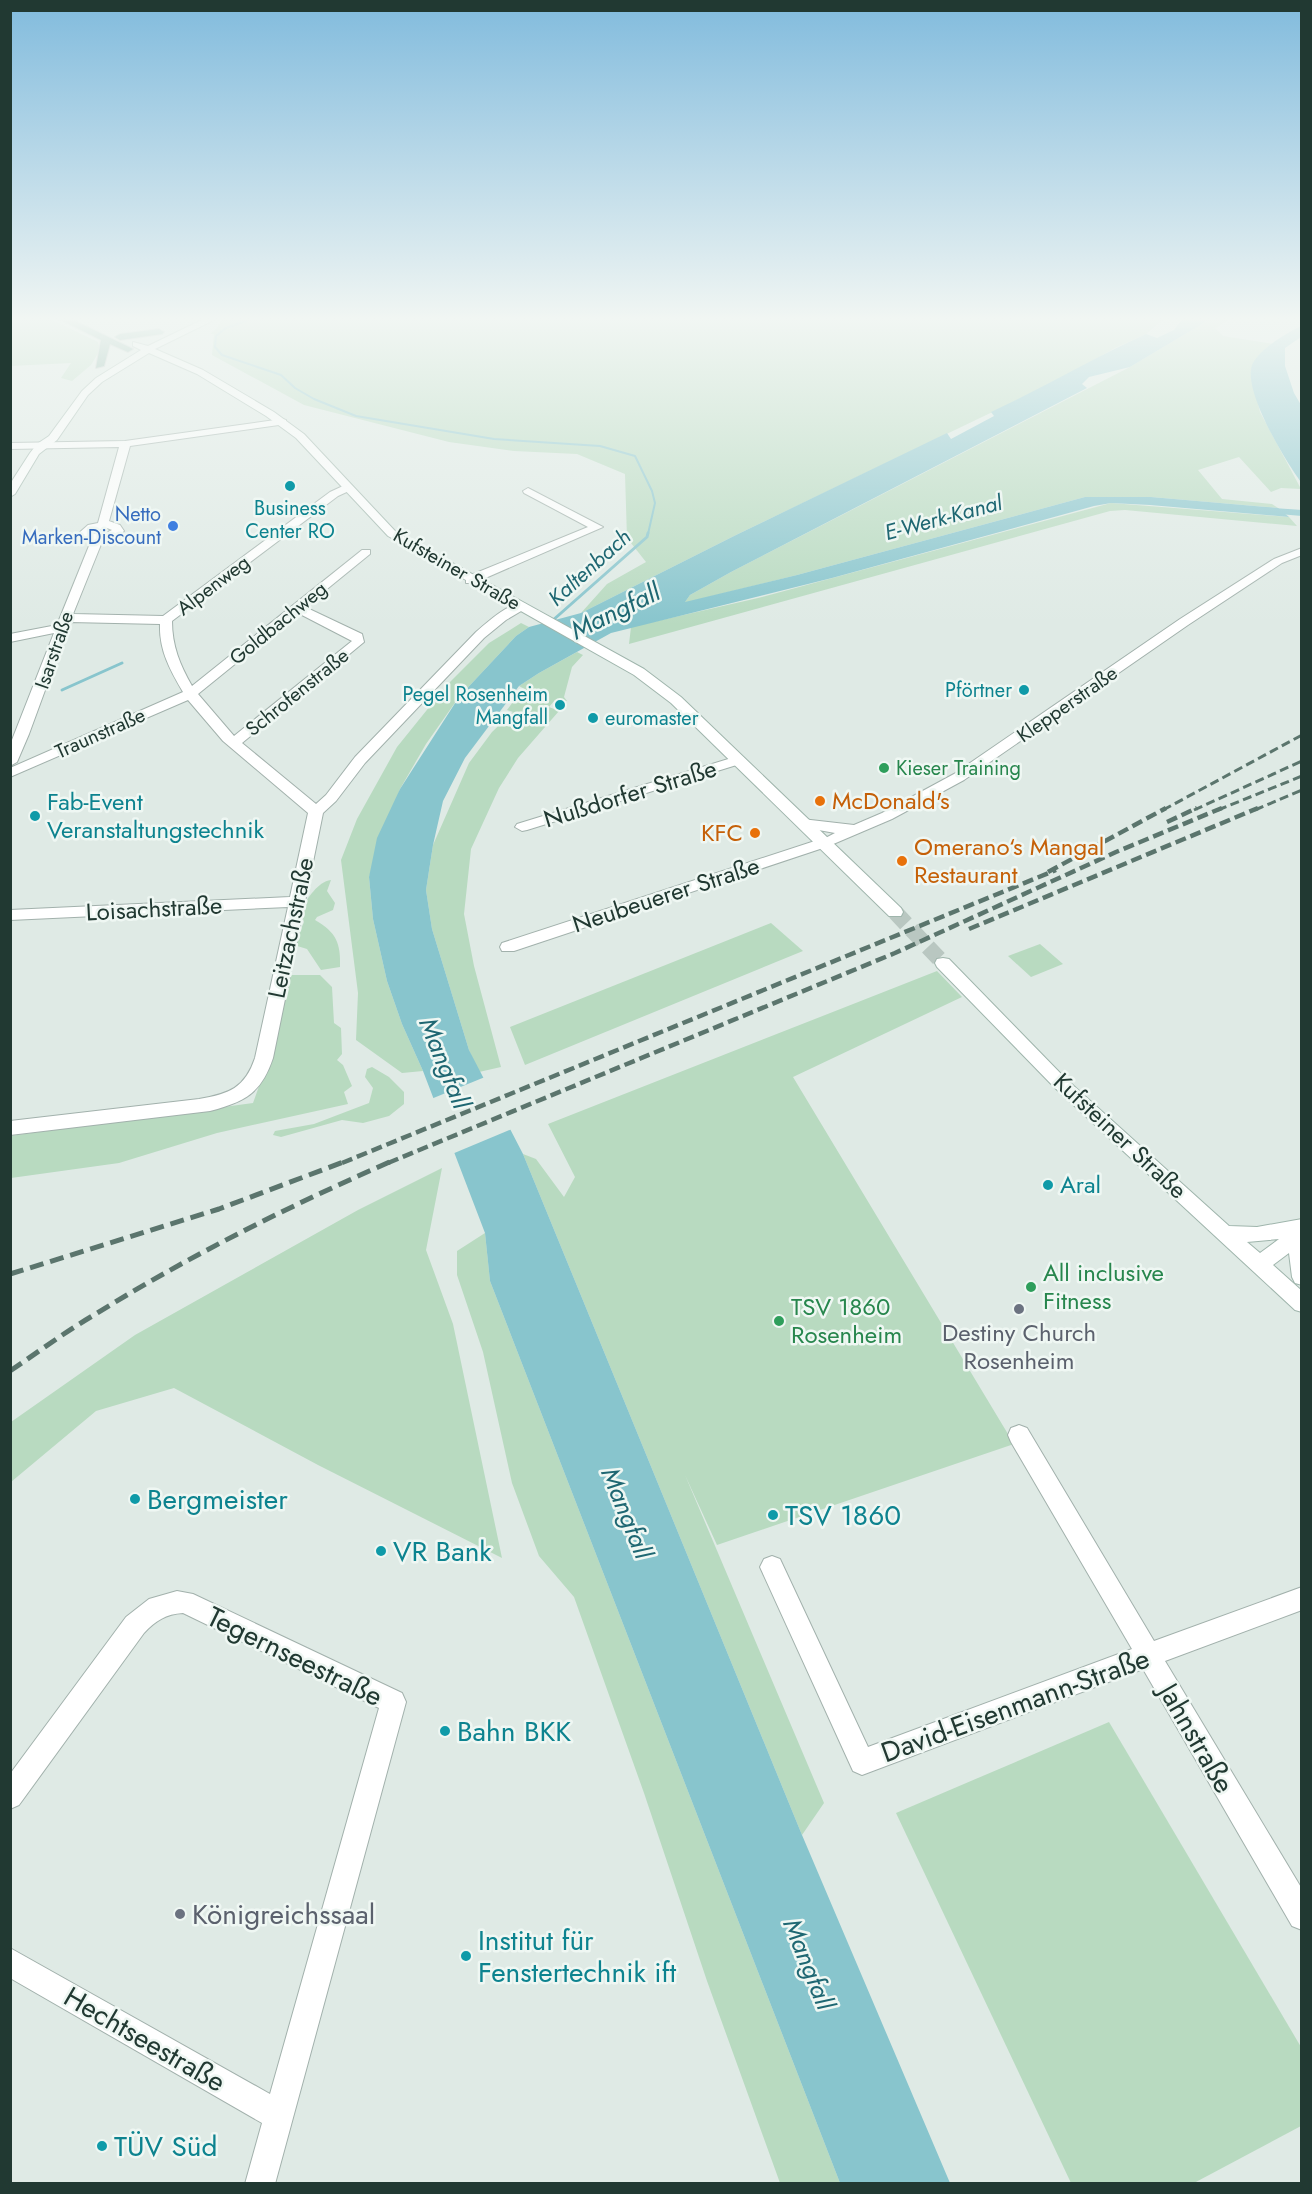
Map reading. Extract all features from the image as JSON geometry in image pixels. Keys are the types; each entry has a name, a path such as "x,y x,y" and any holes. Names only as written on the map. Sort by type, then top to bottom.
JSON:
{"street":[{"path":"41,446 40,438 53,420"},
{"path":"10,494 41,446 53,438 66,420"},
{"path":"10,446 125,444 282,422"},
{"name":"Kufsteiner Straße","path":"282,422 300,436 392,534 470,580 639,672 676,700 895,912"},
{"name":"Isarstraße","path":"10,762 30,718 73,596 98,539 113,535 118,531 112,525 103,524 125,444"},
{"path":"30,461 80,445"},
{"name":"Alpenweg","path":"316,812 276,780 200,707 190,694 173,662 166,641 166,620 334,494 347,488"},
{"path":"470,580 597,527 528,491"},
{"name":"Goldbachweg","path":"190,694 366,552"},
{"name":"Klepperstraße","path":"824,843 907,806 959,777 1278,561 1302,552"},
{"name":"Schrofenstraße","path":"235,742 358,642 358,637 296,608"},
{"path":"316,812 332,798 360,760 480,635 502,617 527,610"},
{"path":"10,638 65,623 166,620"},
{"name":"Traunstraße","path":"10,773 190,694"},
{"name":"Nußdorfer Straße","path":"522,827 738,760"},
{"name":"Leitzachstraße","path":"10,1128 204,1104 226,1100 240,1094 253,1084 259,1075 264,1058 316,812"},
{"path":"802,823 856,829"},
{"name":"Neubeuerer Straße","path":"508,947 824,843"},
{"name":"Loisachstraße","path":"10,915 298,902"},
{"name":"Kufsteiner Straße","path":"943,963 1060,1083 1302,1304"},
{"path":"1225,1233 1257,1235 1301,1227"},
{"path":"1259,1265 1288,1243 1301,1227"},
{"path":"1301,1227 1299,1249 1302,1277"},
{"name":"Jahnstraße","path":"1019,1435 1302,1916"},
{"name":"David-Eisenmann-Straße","path":"772,1567 862,1762 1302,1598"},
{"name":"Tegernseestraße","path":"10,1796 135,1625 158,1606 172,1602 185,1602 393,1702 260,2184"},
{"name":"Hechtseestraße","path":"10,1962 279,2116"}],"green space":[{"path":"364,420 975,420 736,535 581,613 607,584 646,562 627,538 625,474 577,454 514,451 449,442"},
{"path":"1026,420 1264,420 1301,489 1281,488 1271,492 1239,457 1198,470 1222,499 1272,504 1278,508 1151,497 1085,497 797,575 684,603 690,595"},
{"path":"1111,503 1289,517 1297,526 1125,510 1110,511 629,644 631,627 758,598"},
{"path":"521,623 529,627 516,636 459,697 426,744 400,789 369,877 373,919 387,981 402,1024 423,1071 402,1073 356,1040 358,993 341,860 357,819 397,747 447,685 489,643"},
{"path":"577,652 583,655 572,667 564,697 567,701 555,700 549,707 559,711 518,758 499,788 471,849 464,914 474,966 501,1067 479,1072 469,1050 432,929 426,890 433,845 469,763 492,732 513,712 507,710 515,699 530,692 519,686"},
{"path":"331,880 327,891 335,903 333,910 315,920 328,929 336,939 340,967 321,970 307,949 294,945 304,922 300,909 317,887"},
{"path":"771,923 803,951 525,1065 510,1027"},
{"path":"1040,944 1063,964 1031,977 1008,956"},
{"name":"TSV 1860 Rosenheim","path":"937,971 962,997 793,1077 1014,1444 717,1545 685,1475 824,1803 802,1835 523,1154 536,1159 564,1197 575,1177 548,1124"},
{"path":"291,975 320,975 332,987 334,1023 341,1028 342,1054 337,1060 343,1065 352,1086 344,1092 348,1104 217,1133 119,1163 11,1178 10,1136 253,1103 272,1050 282,990 288,986"},
{"path":"372,1067 389,1077 404,1092 404,1104 389,1116 363,1123 342,1120 281,1137 273,1135 275,1131 314,1124 369,1103 373,1088 365,1077 367,1069"},
{"path":"442,1168 426,1250 453,1324 502,1558 318,1465 174,1388 96,1411 11,1482 11,1422 135,1335 358,1210"},
{"path":"485,1233 490,1281 840,2183 780,2183 707,1981 644,1793 574,1597 539,1556 512,1483 483,1352 457,1275 457,1251"},
{"path":"1109,1722 1301,2047 1301,2126 1194,2183 1071,2183 896,1813"}],"water":[{"name":"Mangfall","path":"986,420 1024,420 731,572 690,595 685,602 797,575 1085,497 1151,497 1278,508 1289,517 1111,503 832,578 611,633 519,686 465,758 443,801 426,890 432,929 469,1050 523,1154 802,1835 950,2183 840,2183 490,1281 485,1233 387,981 373,919 369,877 377,838 400,789 459,697 516,636 529,627 581,613 947,433 951,439"},
{"path":"1265,420 1301,420 1301,482 1285,458"}],"pier":[{"path":"485,1077 512,1129 452,1154 431,1099"}],"waterway":[{"name":"Kaltenbach","path":"382,420 494,439 600,446 635,456 652,491 655,503 648,534"},
{"name":"E-Werk-Kanal","path":"1261,510 1302,513"},
{"name":"Kaltenbach","path":"552,621 647,537 648,533"},
{"path":"62,690 122,663"}],"tunnel":[{"path":"895,912 943,963"}],"railway":[{"path":"1163,810 1302,735"},
{"path":"1194,810 1302,761"},
{"path":"1218,810 1302,776"},
{"path":"1255,810 1302,790"},
{"path":"1048,872 1166,808"},
{"path":"1167,822 1197,808"},
{"path":"388,1163 895,953 1116,852 1222,808"},
{"path":"969,929 1258,808"},
{"path":"342,1163 1056,870"},
{"path":"10,1274 219,1209 346,1161"},
{"path":"10,1371 62,1335 166,1272 277,1214 392,1161"}],"place":[{"name":"Business Center RO","path":"290,486"},
{"name":"Netto Marken-Discount","path":"173,526"},
{"name":"Pförtner","path":"1024,690"},
{"name":"Pegel Rosenheim Mangfall","path":"560,705"},
{"name":"euromaster","path":"593,718"},
{"name":"Kieser Training","path":"884,768"},
{"name":"McDonald's","path":"820,801"},
{"name":"Fab-Event Veranstaltungstechnik","path":"35,816"},
{"name":"KFC","path":"755,833"},
{"name":"Omerano‘s Mangal Restaurant","path":"902,861"},
{"name":"Aral","path":"1048,1185"},
{"name":"All inclusive Fitness","path":"1031,1287"},
{"name":"Destiny Church Rosenheim","path":"1019,1309"},
{"name":"TSV 1860 Rosenheim","path":"779,1321"},
{"name":"Bergmeister","path":"135,1499"},
{"name":"TSV 1860","path":"773,1515"},
{"name":"VR Bank","path":"381,1551"},
{"name":"Bahn BKK","path":"445,1731"},
{"name":"Königreichssaal","path":"180,1914"},
{"name":"Institut für Fenstertechnik ift","path":"466,1956"},
{"name":"TÜV Süd","path":"102,2146"}]}
